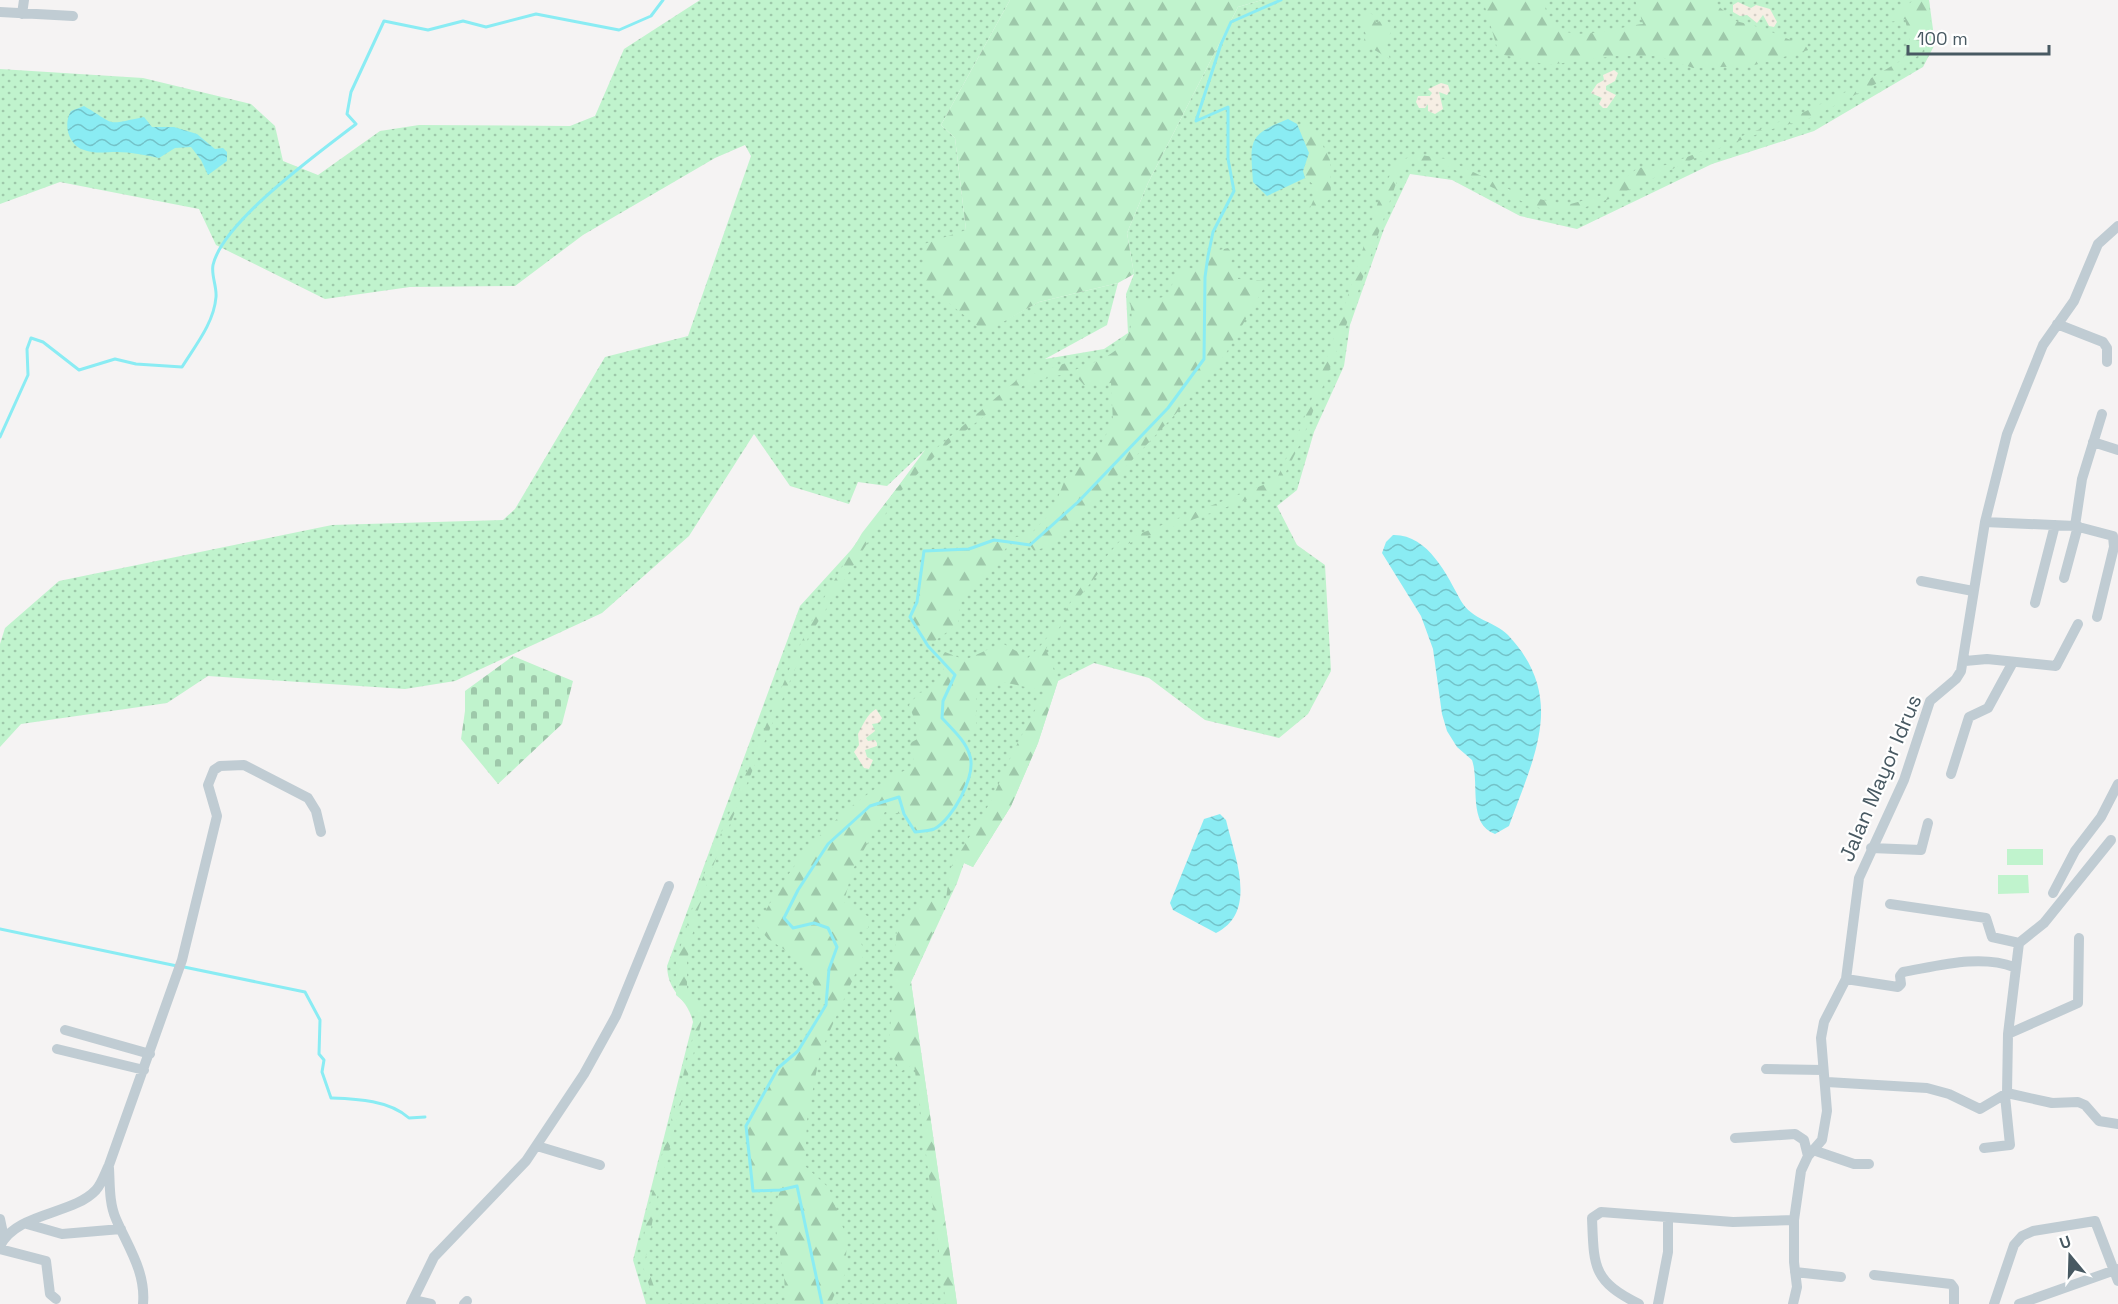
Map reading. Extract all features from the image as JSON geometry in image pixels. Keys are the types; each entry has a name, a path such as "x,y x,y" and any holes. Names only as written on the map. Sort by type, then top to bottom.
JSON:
{"street":[{"path":"22,14 24,0"},
{"path":"0,12 73,16"},
{"name":"Jalan Mayor Idrus","path":"1793,1304 1797,1287 1794,1220 1801,1171 1810,1153 1822,1140 1827,1111 1827,1082 1820,1048 1824,1022 1845,979 1856,918 1858,885 1871,849 1904,780 1930,701 1956,679 1965,661 1973,591 1985,522 2007,434 2025,386 2043,345 2074,301 2098,244 2118,226"},
{"path":"2057,324 2103,342 2107,348 2107,362"},
{"path":"2064,578 2076,526 2082,479 2102,414"},
{"path":"2093,442 2118,450"},
{"path":"1985,522 2076,526 2110,534 2115,540 2097,617"},
{"path":"2035,603 2055,525"},
{"path":"1921,581 1973,591"},
{"path":"1965,661 1988,659 2056,666 2078,624"},
{"path":"1951,774 1969,717 1988,708 2013,662"},
{"path":"1,1244 27,1224 96,1190 109,1165 180,965 217,816 208,785 214,771 220,766 244,765 308,798 316,811 321,832"},
{"path":"2052,893 2076,851 2102,817 2118,784"},
{"path":"1871,849 1921,850 1928,823"},
{"path":"1984,1148 2006,1147 2011,1141 2006,1095 2008,1034 2014,967 2019,943 2044,923 2111,840"},
{"path":"431,1304 412,1302 434,1257 526,1161 606,1038 669,886"},
{"path":"1890,904 1986,918 1992,938 2019,943"},
{"path":"2008,1034 2078,1003 2079,938"},
{"path":"1845,979 1898,987 1901,984 1900,976 1903,972 1942,964 2004,963 2014,967"},
{"path":"65,1030 150,1054"},
{"path":"57,1049 144,1070"},
{"path":"1766,1069 1823,1070"},
{"path":"1827,1082 1927,1088 1949,1094 1980,1109 2006,1095 2052,1103 2078,1102 2085,1105 2099,1121 2118,1124"},
{"path":"1735,1138 1795,1134 1804,1140 1810,1153 1854,1164 1869,1164"},
{"path":"537,1146 600,1165"},
{"path":"109,1165 110,1193 115,1218 133,1252 143,1285 143,1304"},
{"path":"1639,1304 1620,1295 1604,1282 1594,1261 1592,1218 1601,1212 1733,1222 1794,1220"},
{"path":"1658,1304 1668,1251 1668,1217"},
{"path":"0,1218 1,1244"},
{"path":"1994,1304 2014,1245 2033,1231 2096,1221 2117,1273 2019,1304"},
{"path":"27,1224 62,1234 121,1229"},
{"path":"1,1244 46,1261 50,1294 56,1299"},
{"path":"1795,1272 1841,1277"},
{"path":"1874,1275 1951,1284 1954,1287 1954,1304"}],"green space":[{"path":"700,0 1010,0 941,125 955,138 966,230 985,331 1039,302 1118,283 1107,325 1045,359 1104,349 1128,333 1126,294 1134,274 1127,233 1148,183 1238,7 1262,0 1929,0 1935,44 1923,67 1814,131 1712,164 1577,229 1520,216 1452,180 1410,174 1384,229 1350,325 1344,366 1314,432 1297,490 1277,506 1297,545 1325,565 1331,671 1308,714 1279,738 1205,720 1149,678 1094,663 1058,681 1038,743 1011,806 973,867 964,863 911,982 957,1304 646,1304 633,1260 693,1022 687,1006 674,990 668,976 667,966 800,606 851,550 925,450 887,486 858,482 849,504 790,486 754,434 689,536 602,613 455,681 405,689 208,676 167,703 21,724 0,747 0,644 5,628 59,581 332,525 503,520 515,509 605,357 688,336 751,156 745,145 715,158 583,235 515,286 410,287 325,299 216,245 199,209 60,182 0,204 0,69 143,78 251,104 275,126 283,161 318,175 380,131 419,125 570,126 595,116 624,49"},
{"path":"1010,0 1262,0 1238,7 1148,183 1127,233 1134,274 1118,283 1039,302 985,332 925,284 924,244 966,230 955,138 941,125"},
{"path":"1483,0 1543,0 1549,17 1559,29 1581,34 1643,24 1635,0 1711,0 1736,21 1762,28 1812,49 1751,66 1693,68 1658,56 1615,56 1548,65 1499,54"},
{"path":"1914,0 1929,0 1931,27 1922,53 1885,79 1813,117 1706,153 1612,198 1580,209 1552,212 1530,205 1438,162 1408,161 1398,178 1341,340 1301,442 1278,488 1119,547 1074,604 1046,649 1058,681 1038,743 1011,806 973,867 964,863 911,982 957,1304 946,1304 914,1064 900,1072 889,1047 897,925 926,898 946,899 950,869 991,801 1013,752 1045,691 1002,682 983,691 976,690 976,729 965,744 971,758 968,784 953,810 934,829 915,832 904,814 885,812 852,871 844,902 869,917 868,928 856,932 865,952 820,1053 807,1120 805,1166 829,1188 847,1239 845,1274 830,1304 786,1304 773,1211 780,1191 753,1191 746,1126 778,1068 798,1051 825,1005 799,959 768,939 757,926 793,868 820,836 872,791 915,766 910,743 921,737 909,705 919,693 933,689 944,670 938,657 945,652 965,660 1002,643 1018,652 1024,662 1044,642 1085,581 1119,542 1276,480 1308,409 1335,335 1383,187 1396,165 1407,158 1421,155 1446,159 1521,195 1567,205 1603,195 1638,168 1666,165 1802,113 1854,88 1902,60 1911,45 1905,19 1880,24"},
{"path":"1367,12 1374,15 1376,23 1384,19 1394,26 1385,44 1390,59 1371,48 1361,48 1366,35 1360,19"},
{"path":"1297,124 1314,128 1330,160 1331,198 1306,217 1313,201 1314,185 1305,178 1303,171 1309,153"},
{"path":"1228,248 1233,254 1230,266 1237,272 1238,279 1268,281 1225,355 1185,404 1052,545 1034,551 1030,545 1009,543 1002,555 961,598 958,624 928,646 910,617 917,602 924,551 969,549 994,540 1009,542 1016,537 1031,534 1053,510 1066,477 1096,453 1113,422 1111,383 1084,385 1072,372 1025,384 941,450 898,494 808,638 717,855 697,913 687,961 687,994 704,1012 656,1202 645,1261 660,1304 655,1304 640,1257 652,1193 699,1015 676,995 676,961 700,884 796,653 821,603 862,533 912,469 1018,379 1066,363 1072,371 1110,354 1126,338 1130,328 1132,314 1129,298 1149,300 1168,296 1173,282 1184,269 1197,268 1215,251"},
{"path":"513,656 573,681 562,724 498,784 461,739 465,691"},
{"path":"2007,849 2043,849 2043,865 2007,865"},
{"path":"1998,875 2028,875 2029,893 1998,894"}],"sand":[{"path":"1738,2 1751,8 1756,5 1770,9 1777,22 1774,27 1769,26 1763,15 1757,23 1747,15 1740,16 1733,12 1733,5"},
{"path":"1614,70 1618,73 1615,81 1606,86 1606,90 1616,95 1607,108 1603,108 1599,104 1602,98 1591,93 1597,84 1604,80 1603,75"},
{"path":"1441,83 1448,85 1450,91 1447,95 1439,92 1443,109 1435,114 1428,111 1428,104 1425,108 1419,108 1416,102 1418,96 1430,96 1432,93 1428,89"},
{"path":"876,709 882,718 879,723 872,724 875,731 866,738 868,741 875,740 877,743 877,746 865,750 867,757 873,760 869,769 864,768 854,752 859,745 858,734 868,717"}],"water":[{"path":"84,106 112,122 144,117 152,127 174,127 197,134 215,149 223,148 227,152 227,161 208,175 201,160 191,147 175,148 159,158 84,150 74,144 68,134 67,122 71,111"},
{"path":"1288,119 1297,124 1309,153 1303,171 1305,178 1267,196 1253,182 1252,148 1254,141 1265,130"},
{"path":"1393,535 1405,536 1416,541 1435,558 1466,607 1508,635 1526,658 1537,682 1541,705 1540,728 1535,751 1509,826 1495,834 1486,829 1478,812 1472,760 1457,747 1447,731 1442,714 1433,649 1421,616 1382,553 1386,542"},
{"path":"1220,814 1226,820 1234,849 1240,882 1240,897 1237,911 1229,924 1216,933 1173,910 1170,903 1204,819"}],"waterway":[{"path":"0,437 28,375 27,349 31,338 43,342 79,370 115,359 136,364 182,367 212,316 216,297 213,265 221,247 234,228 275,188 356,124 347,114 351,92 384,21 428,30 463,21 486,27 536,14 619,30 651,16 663,0"},
{"path":"822,1304 797,1186 780,1190 753,1191 746,1126 778,1068 798,1051 826,1005 829,969 837,947 828,928 814,923 793,928 784,918 798,890 828,844 870,806 899,797 904,814 915,832 930,830 941,824 948,816 966,785 970,774 970,756 965,745 942,718 943,701 955,675 928,646 910,617 917,602 924,551 969,549 994,540 1030,545 1078,502 1168,408 1204,359 1205,277 1208,256 1213,232 1234,191 1228,159 1228,107 1196,121 1221,44 1231,22 1281,0"},
{"path":"0,929 177,966"},
{"path":"184,967 305,992 320,1020 319,1054 324,1060 322,1072 331,1098 382,1104 392,1107 409,1118 425,1117"}]}
